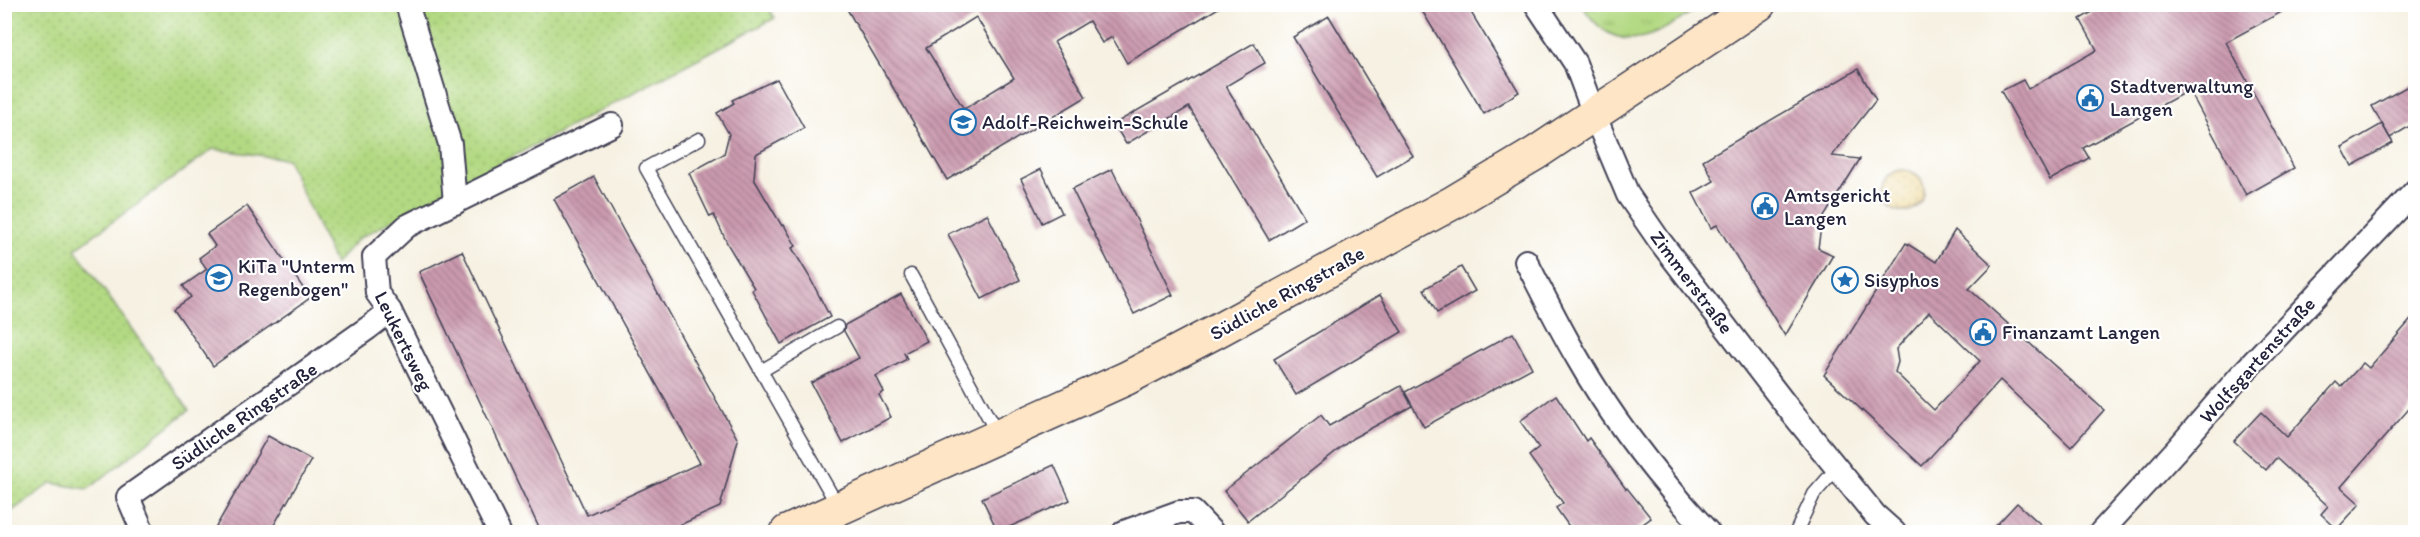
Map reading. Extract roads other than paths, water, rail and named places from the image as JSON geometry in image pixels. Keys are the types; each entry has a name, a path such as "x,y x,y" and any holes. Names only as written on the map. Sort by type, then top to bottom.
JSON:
{"main road":[{"name":"Südliche Ringstraße","path":"787,532 1127,378 1215,332 1454,201 1536,153 1759,4"}],"street":[{"path":"407,4 450,144 455,202 612,125"},
{"name":"Zimmerstraße","path":"1536,4 1575,63 1594,114 1628,195 1634,204 1681,269 1836,469 1875,515 1894,532"},
{"name":"Wolfsgartenstraße","path":"2100,532 2177,449 2240,376 2415,190"},
{"name":"Leukertsweg","path":"455,202 407,226 374,257 377,293 390,310 498,532"},
{"path":"1526,261 1578,360 1608,407 1682,504 1708,532"},
{"name":"Südliche Ringstraße","path":"143,532 128,497 368,328 390,310"},
{"path":"1124,532 1179,512 1193,512 1212,532"}],"lane":[{"path":"699,139 646,168 840,509"},
{"path":"911,275 999,437"},
{"path":"761,371 837,327"},
{"path":"1797,532 1814,494 1836,469"}],"place":[{"name":"Stadtverwaltung Langen","path":"2090,98"},
{"name":"Adolf-Reichwein-Schule","path":"963,122"},
{"name":"Amtsgericht Langen","path":"1765,206"},
{"name":"KiTa \"Unterm Regenbogen\"","path":"219,278"},
{"name":"Sisyphos","path":"1845,280"},
{"name":"Finanzamt Langen","path":"1983,332"}]}
